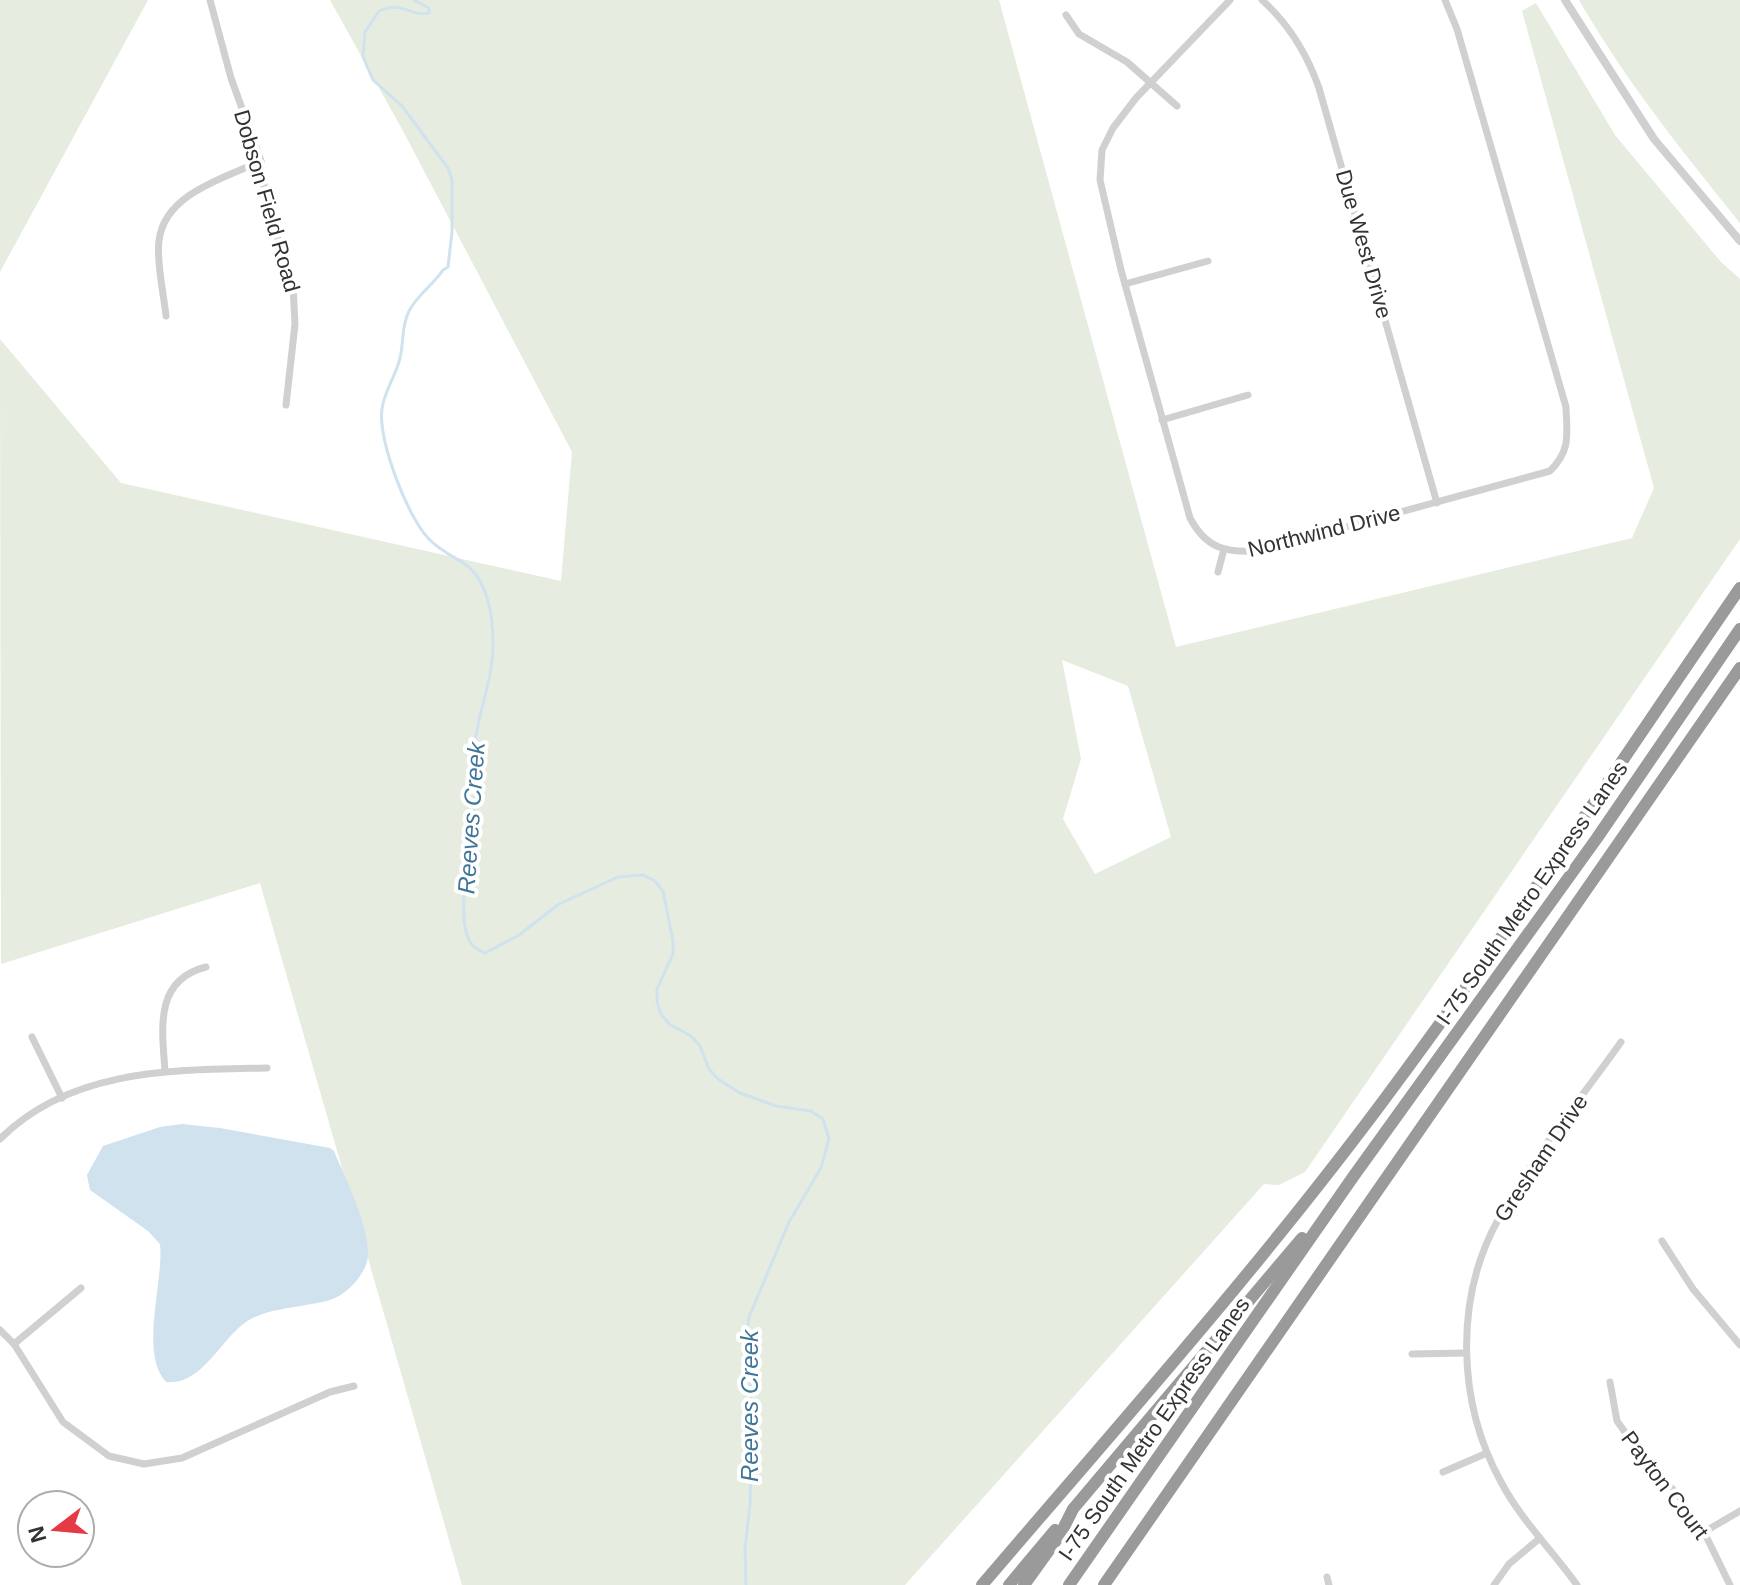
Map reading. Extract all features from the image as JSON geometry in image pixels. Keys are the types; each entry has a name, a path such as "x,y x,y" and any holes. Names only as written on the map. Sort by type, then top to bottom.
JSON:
{"highway":[{"path":"982,1585 1276,1238 1394,1087 1740,588"},
{"name":"I-75 South Metro Express Lanes","path":"1069,1585 1353,1177 1597,838 1740,629"},
{"path":"1104,1585 1740,668"},
{"name":"I-75 South Metro Express Lanes","path":"1024,1585 1060,1535 1073,1509 1353,1177"},
{"path":"1009,1585 1073,1509"}],"street":[{"name":"Dobson Field Road","path":"210,0 231,78 261,161 266,202 293,286 296,304 286,405"},
{"name":"Northwind Drive","path":"1230,0 1113,128 1102,150 1100,180 1125,284 1190,518 1199,534 1224,549 1236,552 1258,551 1550,471 1563,458 1567,439 1566,407 1457,29 1445,0"},
{"name":"Due West Drive","path":"1262,0 1297,39 1311,63 1437,503"},
{"path":"1565,0 1654,139 1740,241"},
{"path":"1066,15 1086,39 1127,62 1177,106"},
{"path":"166,316 159,241 169,213 196,191 261,161"},
{"path":"1125,284 1208,261"},
{"path":"1162,420 1248,395"},
{"path":"1218,572 1224,549"},
{"path":"165,1071 161,1020 170,991 190,971 206,967"},
{"path":"32,1037 62,1098"},
{"name":"Gresham Drive","path":"1577,1585 1509,1497 1487,1453 1470,1391 1467,1326 1476,1280 1498,1219 1621,1042"},
{"path":"0,1139 62,1098 115,1078 165,1071 267,1068"},
{"path":"1662,1241 1693,1289 1740,1345"},
{"path":"14,1344 81,1288"},
{"path":"0,1330 14,1344 63,1422 109,1456 144,1464 182,1458 330,1392 354,1386"},
{"path":"1412,1354 1466,1353"},
{"name":"Payton Court","path":"1610,1382 1617,1421 1639,1452 1679,1496 1704,1532 1730,1585"},
{"path":"1443,1472 1487,1453"},
{"path":"1704,1532 1740,1511"},
{"path":"1494,1585 1509,1564 1540,1538"}],"shaded area":[{"path":"0,0 148,0 0,272"},
{"path":"330,0 999,0 1176,647 1632,538 1654,488 1522,11 1536,3 1615,135 1721,262 1740,279 1740,539 1305,1172 1279,1185 1264,1184 905,1585 462,1585 260,883 1,964 0,339 121,483 561,581 572,452 403,131","holes":["1062,660 1128,686 1171,837 1095,874 1063,819 1081,759"]},
{"path":"1579,0 1740,0 1740,223 1635,87"}],"water":[{"path":"182,1124 330,1148 361,1216 368,1256 361,1275 340,1295 256,1317 242,1325 199,1370 178,1381 166,1382 158,1370 153,1336 160,1244 148,1231 90,1190 87,1175 103,1146 160,1127"}],"waterway":[{"name":"Reeves Creek","path":"414,0 429,8 429,13 394,7 379,11 365,32 363,57 373,80 402,106 448,168 452,180 452,232 448,267 416,300 406,317 400,358 383,402 382,423 389,458 411,513 432,542 471,569 483,588 490,610 493,656 475,744 474,823 465,887 464,922 468,937 474,947 485,953 519,935 559,904 618,877 643,875 655,881 663,891 673,941 673,954 657,989 661,1014 669,1024 691,1036 700,1046 709,1069 718,1079 740,1093 776,1106 811,1111 823,1119 829,1139 821,1168 789,1222 749,1317 746,1338 750,1372 751,1462 745,1548 746,1585"}]}
